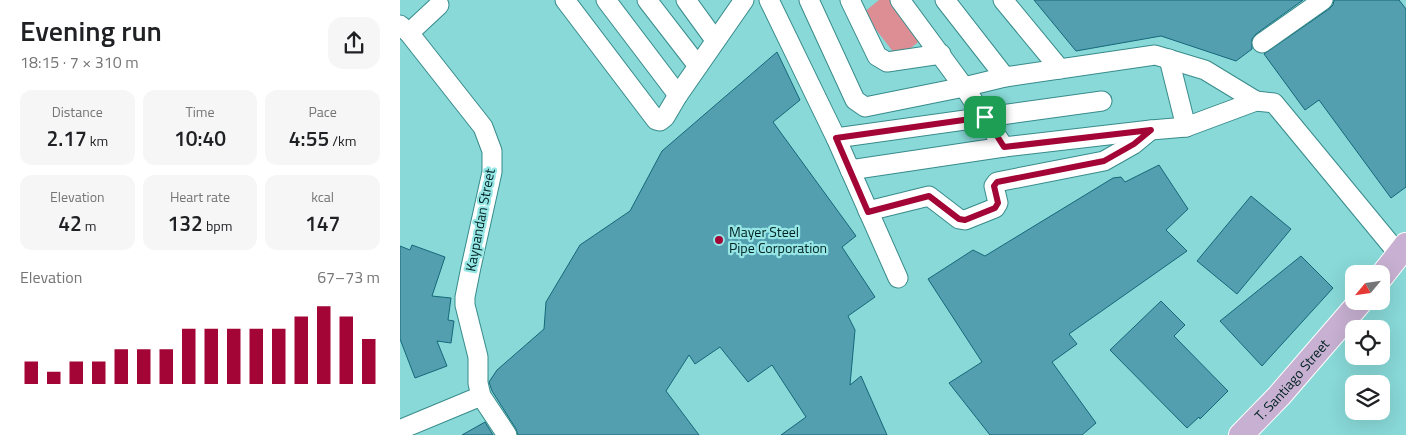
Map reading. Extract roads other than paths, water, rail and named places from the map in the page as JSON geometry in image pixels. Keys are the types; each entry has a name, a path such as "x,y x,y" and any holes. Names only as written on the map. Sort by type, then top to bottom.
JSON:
{"main road":[{"path":"1390,266 1403,249"},
{"name":"T. Santiago Street","path":"1242,434 1279,396 1353,310"}],"street":[{"path":"565,0 656,120 660,121 665,117 715,40 736,3"},
{"path":"606,0 678,95"},
{"path":"647,0 698,66"},
{"path":"686,0 715,40"},
{"path":"769,0 836,138 898,278"},
{"path":"809,0 855,100 865,107 1005,77 1155,55 1206,70 1256,101 1274,103 1392,246 1403,249"},
{"path":"850,0 877,56 881,60 886,62 941,54"},
{"path":"900,0 941,54 1004,147"},
{"path":"945,0 1005,77"},
{"path":"1003,0 1060,69"},
{"path":"1262,44 1323,0"},
{"path":"404,29 439,4"},
{"name":"Kaypandan Street","path":"404,29 483,127 492,151 492,172 465,297 466,313 478,357 478,382 481,396 507,435"},
{"path":"1169,59 1186,127"},
{"path":"836,138 1102,101"},
{"path":"850,170 1004,147 1186,127 1256,101"},
{"path":"868,212 929,196 959,219 965,220 995,208 998,203 994,186 997,182 1104,161 1134,144 1151,130"},
{"path":"404,428 481,396"}],"place":[{"name":"Mayer Steel Pipe Corporation","path":"719,240"}]}
